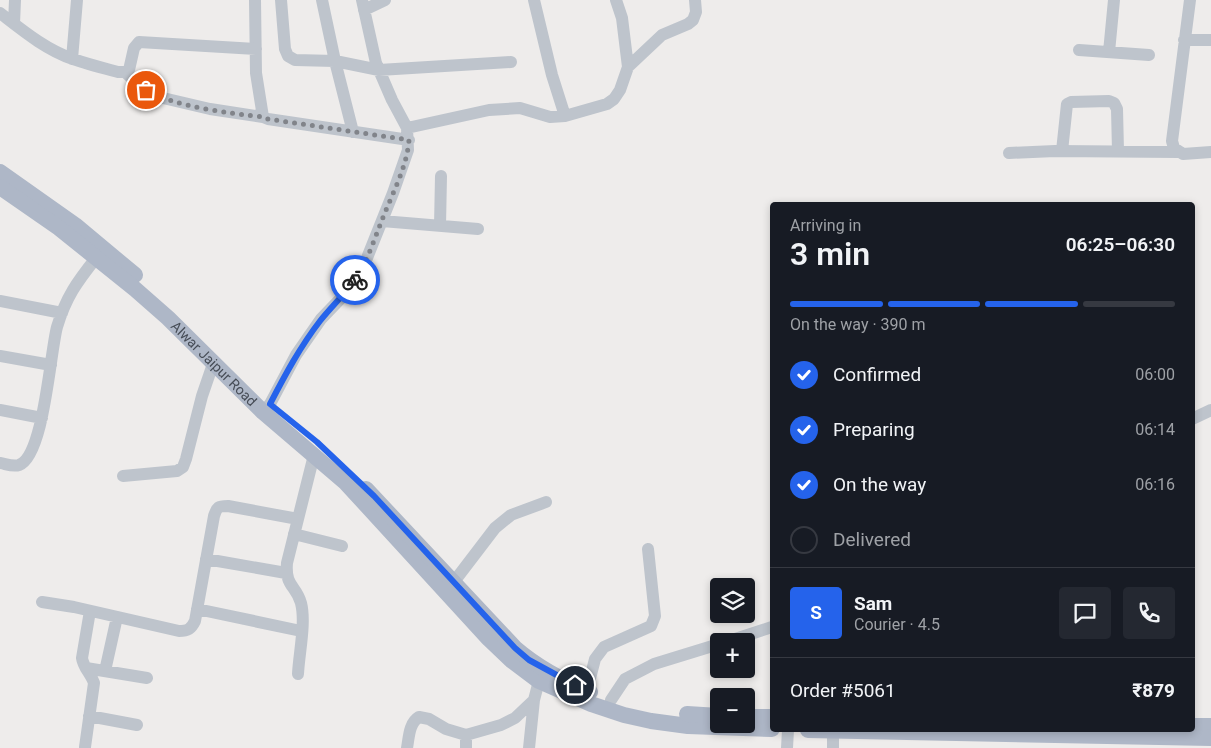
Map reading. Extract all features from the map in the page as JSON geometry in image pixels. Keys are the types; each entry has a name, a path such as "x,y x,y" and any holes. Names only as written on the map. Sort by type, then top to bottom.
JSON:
{"main road":[{"name":"Alwar Jaipur Road","path":"0,177 59,228 135,289 168,318 213,364 266,408 317,442 374,496 515,648 529,660 540,675 637,707 664,712 710,715"},
{"name":"Alwar Jaipur Road","path":"0,177 44,202 161,297 266,408 368,506 489,639 511,660 591,704 624,715 651,721 723,728 770,729"},
{"path":"755,717 770,717"},
{"path":"1195,726 1211,726"},
{"path":"860,732 1137,742 1211,738"}],"street":[{"path":"14,24 15,0"},
{"path":"72,59 76,0"},
{"path":"255,0 256,73 263,117"},
{"path":"281,0 285,49 288,56 295,60 335,61 379,70 511,62"},
{"path":"322,0 353,132"},
{"path":"266,408 296,355 321,319 344,295 362,268 405,161 408,134 376,63 363,5 385,0"},
{"path":"534,0 552,75 565,116"},
{"path":"616,0 622,18 628,67"},
{"path":"0,13 51,49 72,59 118,72 126,72 136,82 163,98 210,109 353,132 408,134 489,110 520,108 550,117 565,116 607,104 614,99 628,67 662,35 693,20 696,12 695,0"},
{"path":"1109,52 1114,0"},
{"path":"1178,152 1174,148 1172,140 1190,0"},
{"path":"1184,40 1211,40"},
{"path":"126,72 131,66 134,48 139,42 256,49"},
{"path":"1079,50 1149,55"},
{"path":"1062,151 1067,104 1071,102 1109,101 1114,103 1117,109 1118,151"},
{"path":"1009,153 1118,151 1178,152 1183,154 1211,152"},
{"path":"440,226 441,176"},
{"path":"382,221 478,229"},
{"path":"0,463 12,466 20,465 25,461 37,440 57,329 62,313 73,288 96,258"},
{"path":"0,301 62,313"},
{"path":"0,356 51,365"},
{"path":"123,476 177,471 183,466 202,396 213,364"},
{"path":"0,410 42,418"},
{"path":"1195,418 1211,410"},
{"path":"298,674 302,612 300,600 287,579 286,573 314,455"},
{"path":"454,583 495,528 511,515 546,502"},
{"path":"42,602 179,631 187,631 195,621 217,508 228,506 298,519"},
{"path":"294,534 342,546"},
{"path":"587,690 596,659 604,647 652,626 654,622 648,549"},
{"path":"206,559 286,573"},
{"path":"197,609 301,631"},
{"path":"86,747 94,683 91,675 82,664 82,658 90,611"},
{"path":"105,671 118,617"},
{"path":"754,633 770,628"},
{"path":"611,700 625,678 654,664 710,647"},
{"path":"86,668 147,678"},
{"path":"529,748 534,700 540,675"},
{"path":"407,748 414,720 419,716 429,719 466,742 516,718 534,700"},
{"path":"89,716 137,725"},
{"path":"787,748 788,732"},
{"path":"832,732 833,748"}],"way so far":[{"path":"146,90 163,98 210,109 409,140 405,161 393,193 362,268 355,280"}],"route":[{"path":"355,280 344,295 321,319 296,355 270,404 317,442 374,496 515,648 529,660 575,685"}]}
